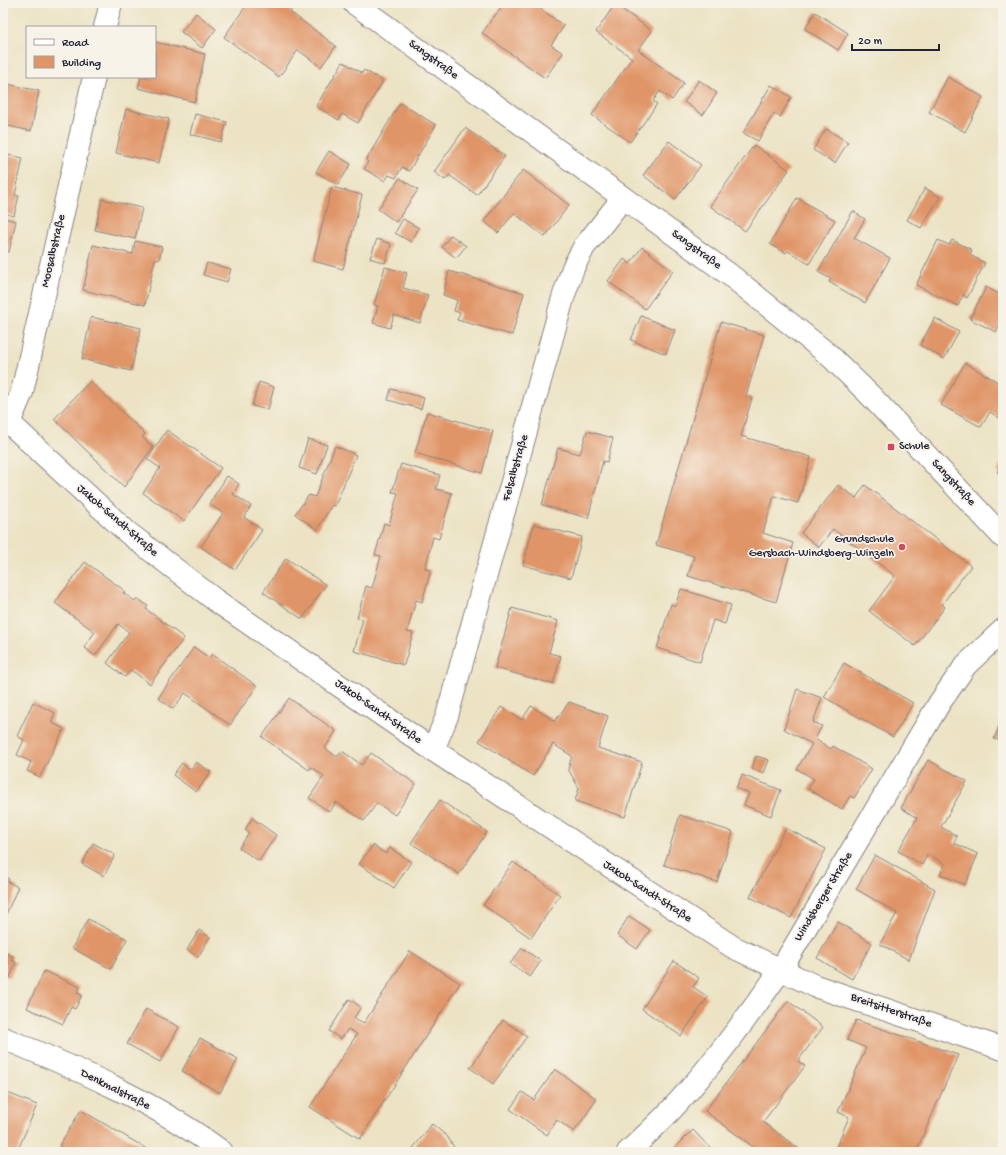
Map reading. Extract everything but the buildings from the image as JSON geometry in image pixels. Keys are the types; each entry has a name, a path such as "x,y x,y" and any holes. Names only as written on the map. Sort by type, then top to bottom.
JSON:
{"street":[{"path":"105,26 111,3"},
{"name":"Sangstraße","path":"354,3 730,275 829,355 870,395 1003,537"},
{"name":"Moosalbstraße","path":"6,420 22,392 94,78"},
{"name":"Felsalbstraße","path":"434,750 447,716 563,298 574,268 584,247 623,198"},
{"name":"Jakob-Sandt-Straße","path":"6,420 127,532 215,600 434,750 714,935 733,947 780,970"},
{"name":"Windsberger Straße","path":"628,1152 672,1109 718,1056 780,970 940,702 966,665 1003,630"},
{"name":"Breitsitterstraße","path":"780,970 815,986 1003,1049"},
{"name":"Denkmalstraße","path":"3,1038 39,1053 137,1100 222,1152"}],"place":[{"name":"Schule","path":"891,447"},
{"name":"Grundschule Gersbach-Windsberg-Winzeln","path":"902,547"}]}
